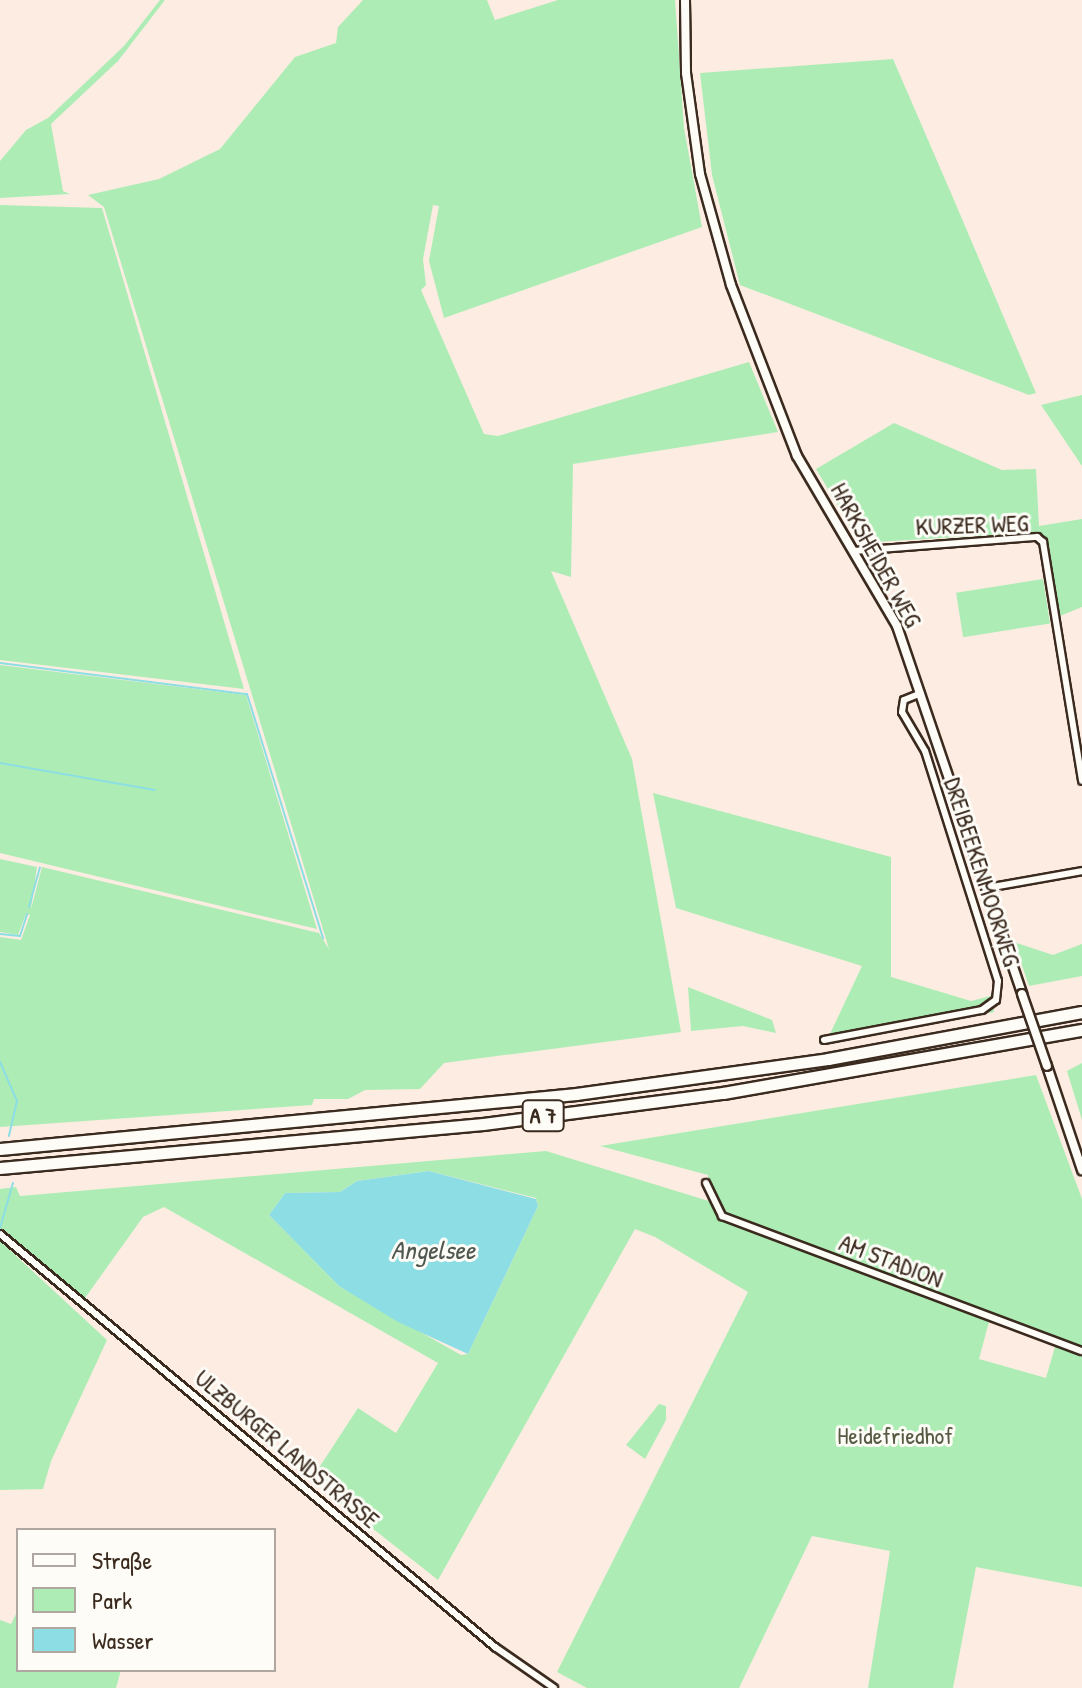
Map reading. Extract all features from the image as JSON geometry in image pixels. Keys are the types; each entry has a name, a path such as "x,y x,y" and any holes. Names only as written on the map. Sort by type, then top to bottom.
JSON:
{"highway":[{"name":"A 7","path":"0,1149 591,1092 828,1059 1082,1012"},
{"name":"A 7","path":"0,1168 513,1120 723,1093 1082,1030"}],"main road":[{"name":"HARKSHEIDER WEG","path":"685,0 686,73 700,174 731,285 786,431 897,626 1082,1170"}],"street":[{"name":"KURZER WEG","path":"854,551 1037,537 1043,542 1082,781"},
{"name":"DREIBEEKENMOORWEG","path":"824,1040 982,1010 996,1000 999,991 925,751 902,712 904,700 921,693"},
{"path":"987,888 1082,871"},
{"name":"AM STADION","path":"706,1183 722,1216 1082,1351"},
{"name":"ULZBURGER LANDSTRASSE","path":"0,1234 495,1647 554,1688"}],"green space":[{"path":"160,0 165,0 118,61 51,124 63,191 70,194 0,198 0,161 26,130 48,118 124,46"},
{"path":"363,0 487,0 495,20 558,0 675,0 684,128 702,227 444,318 429,261 439,206 433,205 423,259 426,285 421,290 484,434 498,436 749,362 778,432 573,464 571,577 551,571 632,759 681,1032 444,1063 420,1089 365,1090 348,1099 314,1099 312,1105 0,1127 0,937 21,940 30,915 26,914 18,935 0,932 0,859 37,867 31,909 42,867 319,933 329,949 104,207 88,195 159,179 220,149 295,57 336,43 338,27"},
{"path":"893,59 1036,393 1029,395 740,285 712,175 700,73"},
{"path":"0,205 102,208 244,689 0,660"},
{"path":"1082,395 1082,466 1041,405"},
{"path":"894,423 1002,470 1036,469 1039,526 1082,519 1082,607 1060,616 1047,541 1037,532 860,543 816,469"},
{"path":"1043,579 1050,623 963,637 956,593"},
{"path":"0,665 246,695 317,929 0,853"},
{"path":"653,793 891,857 891,977 971,1001 991,996 994,1012 839,1040 829,1036 862,966 676,908"},
{"path":"1014,942 1053,955 1082,944 1082,976 1029,986"},
{"path":"688,987 772,1020 776,1033 743,1026 691,1031"},
{"path":"1082,1063 1082,1120 1067,1071"},
{"name":"Heidefriedhof","path":"1036,1075 1082,1199 1082,1587 976,1567 953,1688 868,1688 890,1551 812,1536 739,1688 587,1688 557,1672 748,1292 655,1237 635,1229 438,1580 311,1480 358,1408 396,1433 438,1363 164,1207 143,1217 85,1298 0,1231 0,1189 16,1187 20,1196 546,1151 712,1202 708,1175 600,1146","holes":["429,1171 536,1198 538,1206 468,1354 461,1355 339,1286 269,1215 285,1193 340,1192 357,1181","990,1318 1056,1343 1046,1378 979,1359"]},
{"path":"0,1241 107,1340 51,1461 43,1489 0,1490"},
{"path":"659,1404 666,1406 666,1420 645,1459 626,1445"},
{"path":"16,1614 16,1672 120,1672 116,1688 0,1688 0,1620 11,1624"}],"water":[{"name":"Angelsee","path":"429,1171 536,1199 538,1206 468,1354 398,1322 339,1286 269,1215 285,1193 340,1192 357,1181"}],"waterway":[{"path":"0,663 247,694 323,938"},
{"path":"0,763 155,790"},
{"path":"29,907 40,867"},
{"path":"0,934 20,936 27,914"},
{"path":"0,1062 17,1101 9,1136"},
{"path":"0,1228 13,1183"}]}
